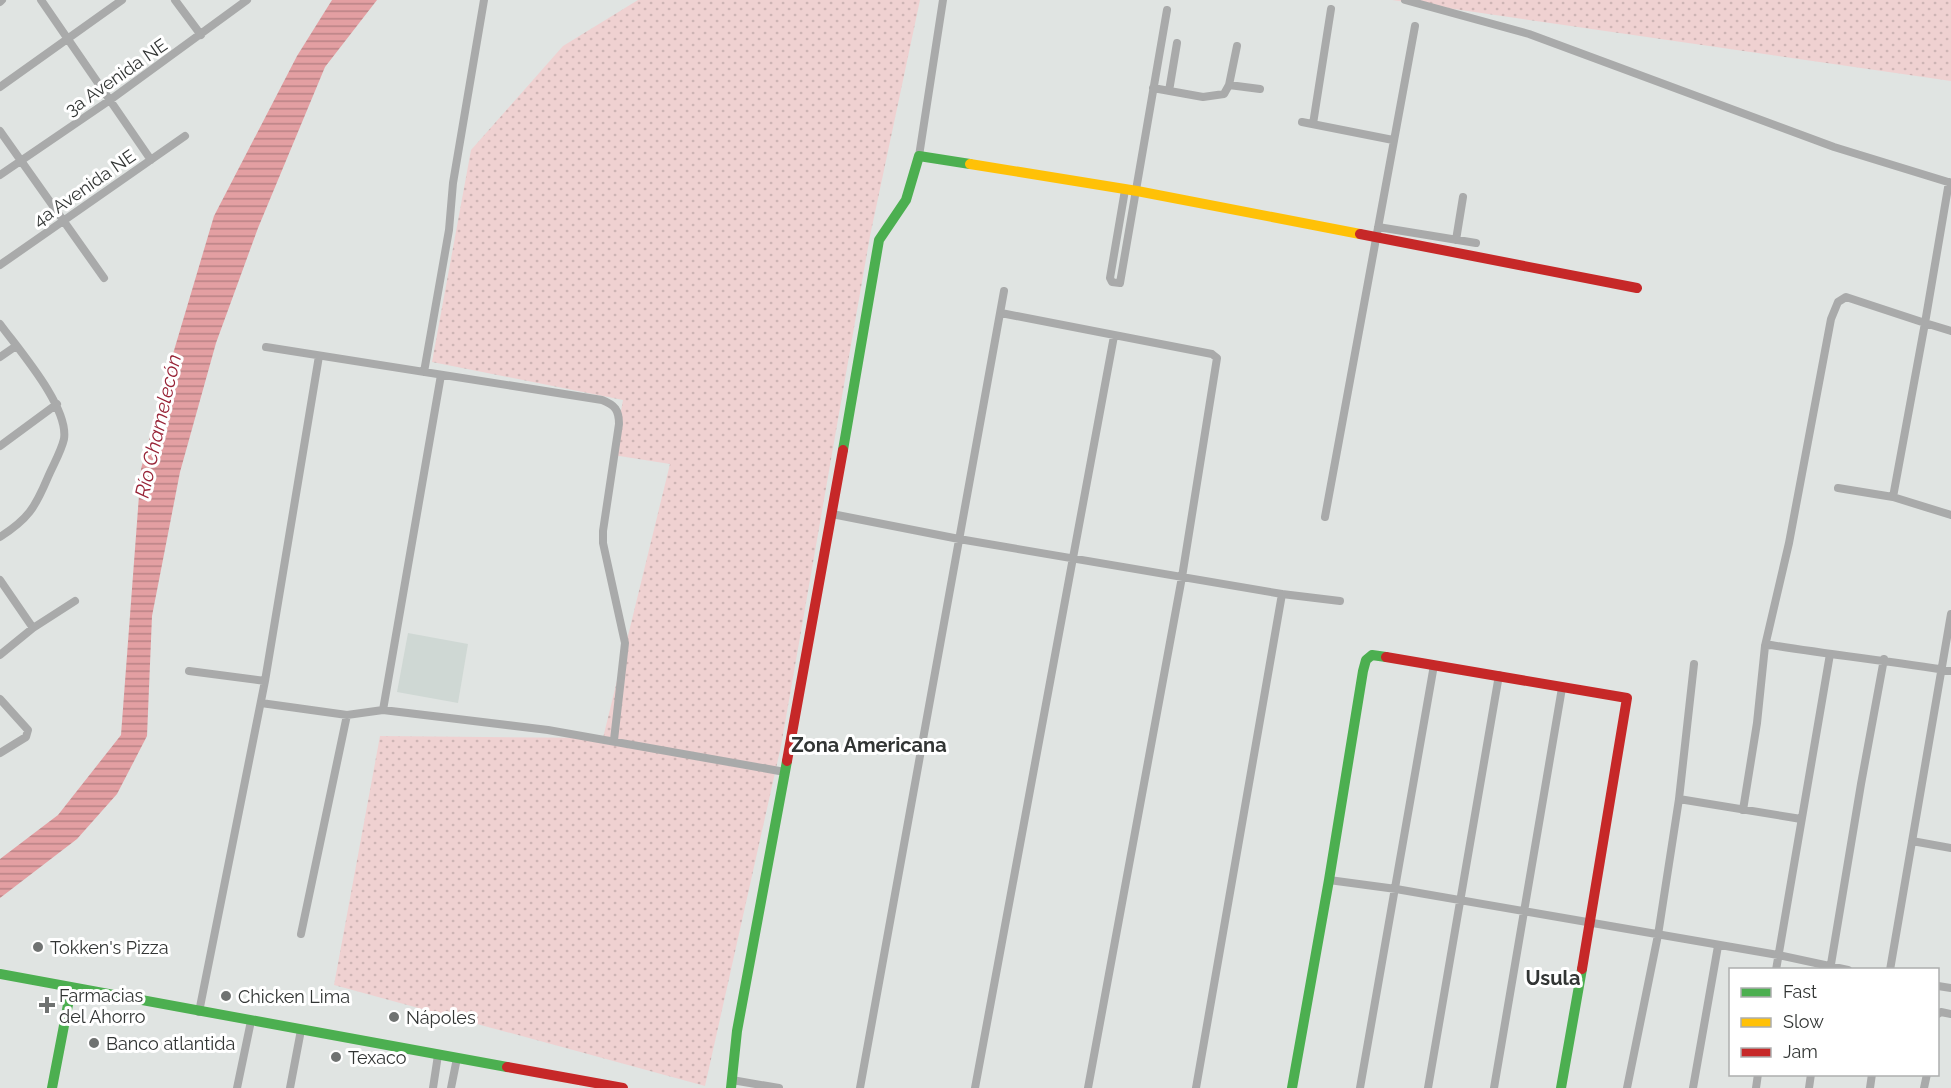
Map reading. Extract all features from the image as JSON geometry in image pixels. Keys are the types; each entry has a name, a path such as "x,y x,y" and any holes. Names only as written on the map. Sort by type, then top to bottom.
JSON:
{"street":[{"path":"41,0 151,160"},
{"path":"0,87 122,0"},
{"path":"175,0 201,35"},
{"name":"3a Avenida NE","path":"0,175 110,100 247,0"},
{"path":"423,372 449,230 453,183 484,0"},
{"path":"779,1088 731,1084 737,1031 832,514 879,240 906,200 920,156 943,0"},
{"path":"1405,0 1529,34 1834,147 1950,183 1893,497"},
{"path":"1313,124 1331,9"},
{"path":"1131,190 1122,282 1112,282 1110,278 1153,88 1167,10"},
{"path":"1325,517 1415,26"},
{"path":"1169,91 1177,44"},
{"path":"1153,88 1203,97 1224,94 1229,85 1237,46"},
{"path":"1229,85 1260,89"},
{"path":"1302,122 1393,140"},
{"path":"0,131 104,278"},
{"name":"4a Avenida NE","path":"0,265 185,136"},
{"path":"920,156 1377,232 1637,288"},
{"path":"1456,240 1464,196"},
{"path":"1377,232 1476,243"},
{"path":"860,1088 1004,291"},
{"path":"1743,810 1757,723 1765,646 1789,543 1831,319 1838,302 1845,297 1851,298 1951,332"},
{"path":"1001,313 1212,354 1217,358 1182,578 1088,1088"},
{"path":"0,324 57,404 64,423 64,440 40,495 25,519 0,537"},
{"path":"975,1088 1114,336"},
{"path":"0,357 16,346"},
{"path":"266,347 602,400 614,405 619,414 603,543 626,643 614,740"},
{"path":"199,1012 265,681 319,356"},
{"path":"383,710 441,375"},
{"path":"0,446 57,404"},
{"path":"1838,488 1893,497 1951,515"},
{"path":"832,514 1182,578 1340,601"},
{"path":"0,579 33,628"},
{"path":"1196,1088 1282,594"},
{"path":"0,655 33,628 75,601"},
{"path":"1890,968 1951,614"},
{"path":"1765,646 1884,659 1951,671"},
{"path":"1776,968 1830,654"},
{"path":"1292,1088 1366,660 1372,655 1626,698 1590,924 1560,1088"},
{"path":"1329,880 1461,900 1778,956 1831,968 1884,659"},
{"path":"1627,1088 1658,935 1679,799 1694,664"},
{"path":"1360,1088 1434,665"},
{"path":"189,671 265,681"},
{"path":"1428,1088 1499,675"},
{"path":"1494,1088 1562,688"},
{"path":"0,699 28,730 26,737 0,753"},
{"path":"261,702 347,715 383,710 548,730 785,772"},
{"path":"301,934 347,715"},
{"path":"1679,799 1801,819"},
{"path":"1912,841 1951,848"},
{"path":"1693,1088 1718,946"},
{"path":"0,974 599,1086 623,1088"},
{"path":"52,1088 71,988"},
{"path":"237,1088 251,1021"},
{"path":"290,1088 301,1030"},
{"path":"433,1088 438,1055"},
{"path":"451,1088 457,1058"}],"shaded area":[{"path":"638,0 920,0 870,236 781,746 705,1086 334,985 380,736 603,738 670,464 613,455 623,400 432,362 471,150 563,46"},
{"path":"1392,0 1951,0 1951,81"},
{"path":"408,633 468,644 458,703 397,692"}],"water":[{"name":"Río Chamelecón","path":"332,0 377,0 325,67 258,228 216,343 180,472 152,616 147,736 117,794 77,839 0,898 0,859 58,815 121,735 141,469 167,374 214,216 297,56"}],"traffic: fast":[{"path":"843,450 879,240 906,200 919,156 970,164"},
{"path":"1292,1088 1363,671 1366,660 1372,655 1386,657"},
{"path":"731,1088 737,1031 787,761"},
{"path":"1561,1088 1582,969"},
{"path":"0,974 507,1067"},
{"path":"52,1088 71,989"}],"traffic: slow":[{"path":"970,164 1137,191 1360,234"}],"traffic: jam":[{"path":"1360,234 1637,288"},
{"path":"787,761 843,450"},
{"path":"1386,657 1627,698 1582,969"},
{"path":"507,1067 623,1088"}],"place":[{"name":"Tokken's Pizza","path":"38,947"},
{"name":"Chicken Lima","path":"226,996"},
{"name":"Farmacias del Ahorro","path":"47,1005"},
{"name":"Nápoles","path":"394,1017"},
{"name":"Banco atlantida","path":"94,1043"},
{"name":"Texaco","path":"336,1057"}],"district":[{"name":"Zona Americana","path":"869,745"},
{"name":"Usula","path":"1553,978"}]}
